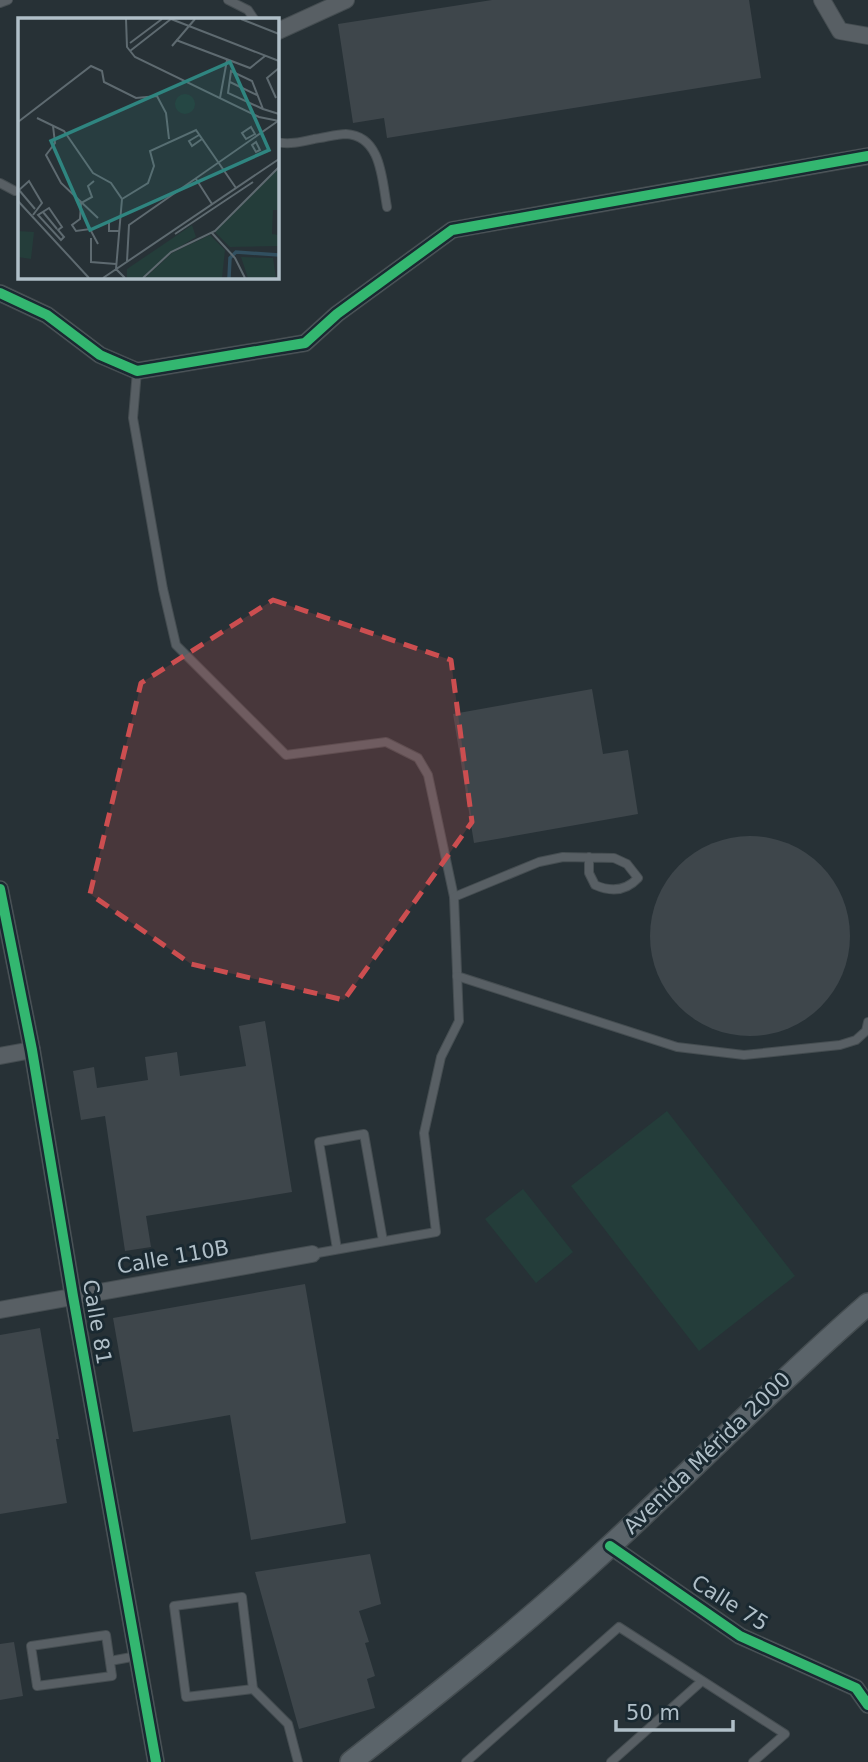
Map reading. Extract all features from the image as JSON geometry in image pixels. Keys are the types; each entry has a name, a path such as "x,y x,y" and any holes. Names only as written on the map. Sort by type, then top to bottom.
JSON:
{"main road":[{"name":"Avenida Mérida 2000","path":"351,1762 525,1623 610,1546 802,1361 868,1304"}],"street":[{"path":"278,31 346,0"},
{"path":"822,0 840,31 868,36"},
{"path":"0,293 47,315 100,355 137,371 305,343 337,314 452,230 868,156"},
{"name":"Calle 81","path":"0,889 32,1050 156,1762"},
{"path":"0,1056 32,1050"},
{"name":"Calle 110B","path":"0,1310 312,1254"},
{"name":"Calle 75","path":"610,1546 740,1636 856,1688 868,1704"}],"lane":[{"path":"0,3 8,0"},
{"path":"228,0 248,10 253,18"},
{"path":"278,142 288,144 344,134 356,136 373,149 379,162 387,207"},
{"path":"0,183 15,191"},
{"path":"137,371 133,418 163,589 176,645 286,755 386,742 418,758 428,775 454,897 459,1021 442,1057 424,1133 436,1232 312,1254"},
{"path":"454,897 539,862 563,857 589,857 614,858 627,864 638,878 630,886 617,889 595,886 589,873 589,857"},
{"path":"457,976 677,1047 744,1055 840,1045 856,1040 866,1031 868,1022"},
{"path":"337,1249 319,1142 364,1134 383,1241"},
{"path":"253,1689 186,1698 174,1606 242,1597 253,1689 288,1724 298,1762"},
{"path":"466,1762 619,1627 785,1734 753,1762"},
{"path":"106,1635 110,1661 112,1676 37,1686 31,1646 106,1635"},
{"path":"110,1661 137,1656"},
{"path":"611,1762 702,1681"}],"highlighted area":[{"path":"273,600 451,660 472,822 344,1000 191,964 90,894 141,683"}],"green space":[{"path":"667,1111 795,1276 699,1351 571,1186"},
{"path":"523,1189 573,1252 536,1283 485,1219"}],"building":[{"path":"492,0 749,0 761,78 387,138 384,118 353,123 338,24"},
{"path":"592,689 603,754 628,750 638,814 474,843 453,714"},
{"path":"750,836 788,844 805,853 820,866 833,881 842,898 850,936 842,974 833,991 820,1006 805,1019 788,1028 750,1036 712,1028 695,1019 680,1006 667,991 658,974 650,936 658,898 667,881 680,866 695,853 712,844"},
{"path":"265,1021 292,1192 146,1216 151,1247 125,1251 105,1116 81,1120 73,1071 94,1067 97,1088 148,1080 145,1057 177,1052 180,1076 246,1066 239,1026"},
{"path":"305,1284 346,1523 251,1540 230,1415 133,1432 113,1318"},
{"path":"40,1328 67,1503 0,1514 0,1335"},
{"path":"370,1554 381,1604 359,1611 369,1642 365,1643 375,1676 367,1679 375,1708 299,1729 255,1572"},
{"path":"14,1642 23,1696 0,1700 0,1644"}],"cycle path":[{"path":"0,293 47,315 100,355 137,371 305,343 337,314 452,230 868,156"},
{"path":"0,889 32,1050 156,1762"},
{"path":"610,1546 740,1636 856,1688 868,1705"}]}
